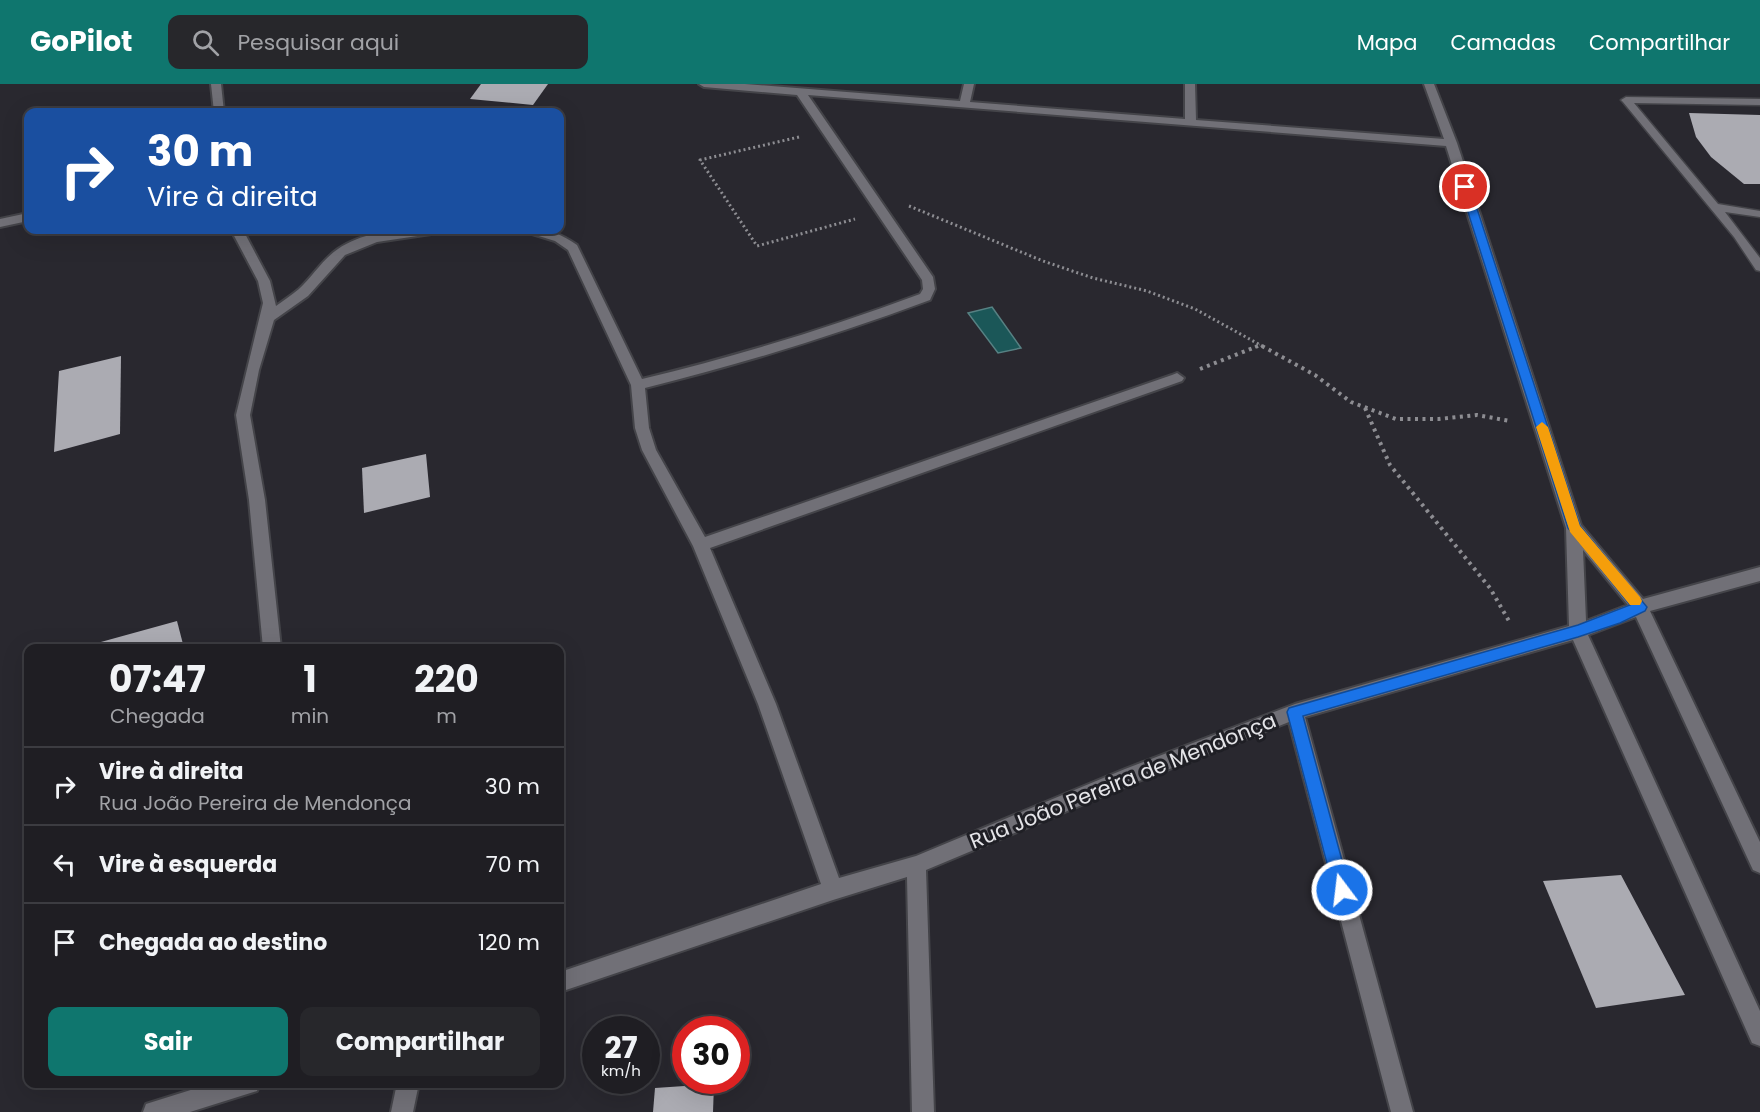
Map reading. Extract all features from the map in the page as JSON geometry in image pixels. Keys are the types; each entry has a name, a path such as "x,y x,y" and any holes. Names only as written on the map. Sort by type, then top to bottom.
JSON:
{"street":[{"path":"216,84 219,108"},
{"path":"704,84 1451,143"},
{"path":"964,105 969,84"},
{"path":"1190,84 1191,124"},
{"path":"1430,84 1574,528 1578,631 1760,1035"},
{"path":"638,385 731,362 863,320 925,297 929,289 928,280 801,93"},
{"path":"0,223 24,218"},
{"path":"239,234 264,281 270,303 243,415 257,500 272,644"},
{"path":"268,318 303,293 341,252 375,238 403,234"},
{"path":"546,234 559,238 573,248 638,385 642,428 649,450 701,545 766,705 833,890"},
{"path":"701,545 1177,378"},
{"path":"1574,528 1640,607 1760,864"},
{"name":"Rua João Pereira de Mendonça","path":"564,981 833,890 916,866 1132,775 1295,712 1578,631 1615,619 1640,607 1760,574"},
{"path":"1295,712 1402,1112"},
{"path":"916,866 922,1112"},
{"path":"154,1112 233,1088"},
{"path":"402,1112 407,1088"}],"lane":[{"path":"1760,102 1626,100 1715,207 1760,267"},
{"path":"1715,207 1760,214"}],"path":[{"path":"826,130 700,160 757,246 882,211"},
{"path":"900,202 1043,261 1093,278 1147,291 1195,309 1315,375 1351,402 1396,419 1439,420 1477,415 1542,427"},
{"path":"1177,378 1261,345"},
{"path":"1365,407 1390,465 1490,588 1524,646"}],"water":[{"path":"992,307 1021,348 998,353 968,313"}],"building":[{"path":"481,84 548,84 533,105 470,99"},
{"path":"1689,113 1760,115 1760,184 1744,184 1711,157 1696,137"},
{"path":"121,356 120,434 54,452 59,371"},
{"path":"426,454 430,497 364,513 362,468"},
{"path":"177,621 183,644 94,644"},
{"path":"1621,875 1685,995 1596,1008 1543,881"},
{"path":"672,1087 672,1094 714,1094 713,1112 653,1112 654,1094 660,1094 660,1088"}],"slow traffic":[{"path":"1542,427 1574,528 1635,601"}],"route":[{"path":"1342,890 1295,712 1578,631 1615,619 1640,607 1574,528 1465,187"}]}
